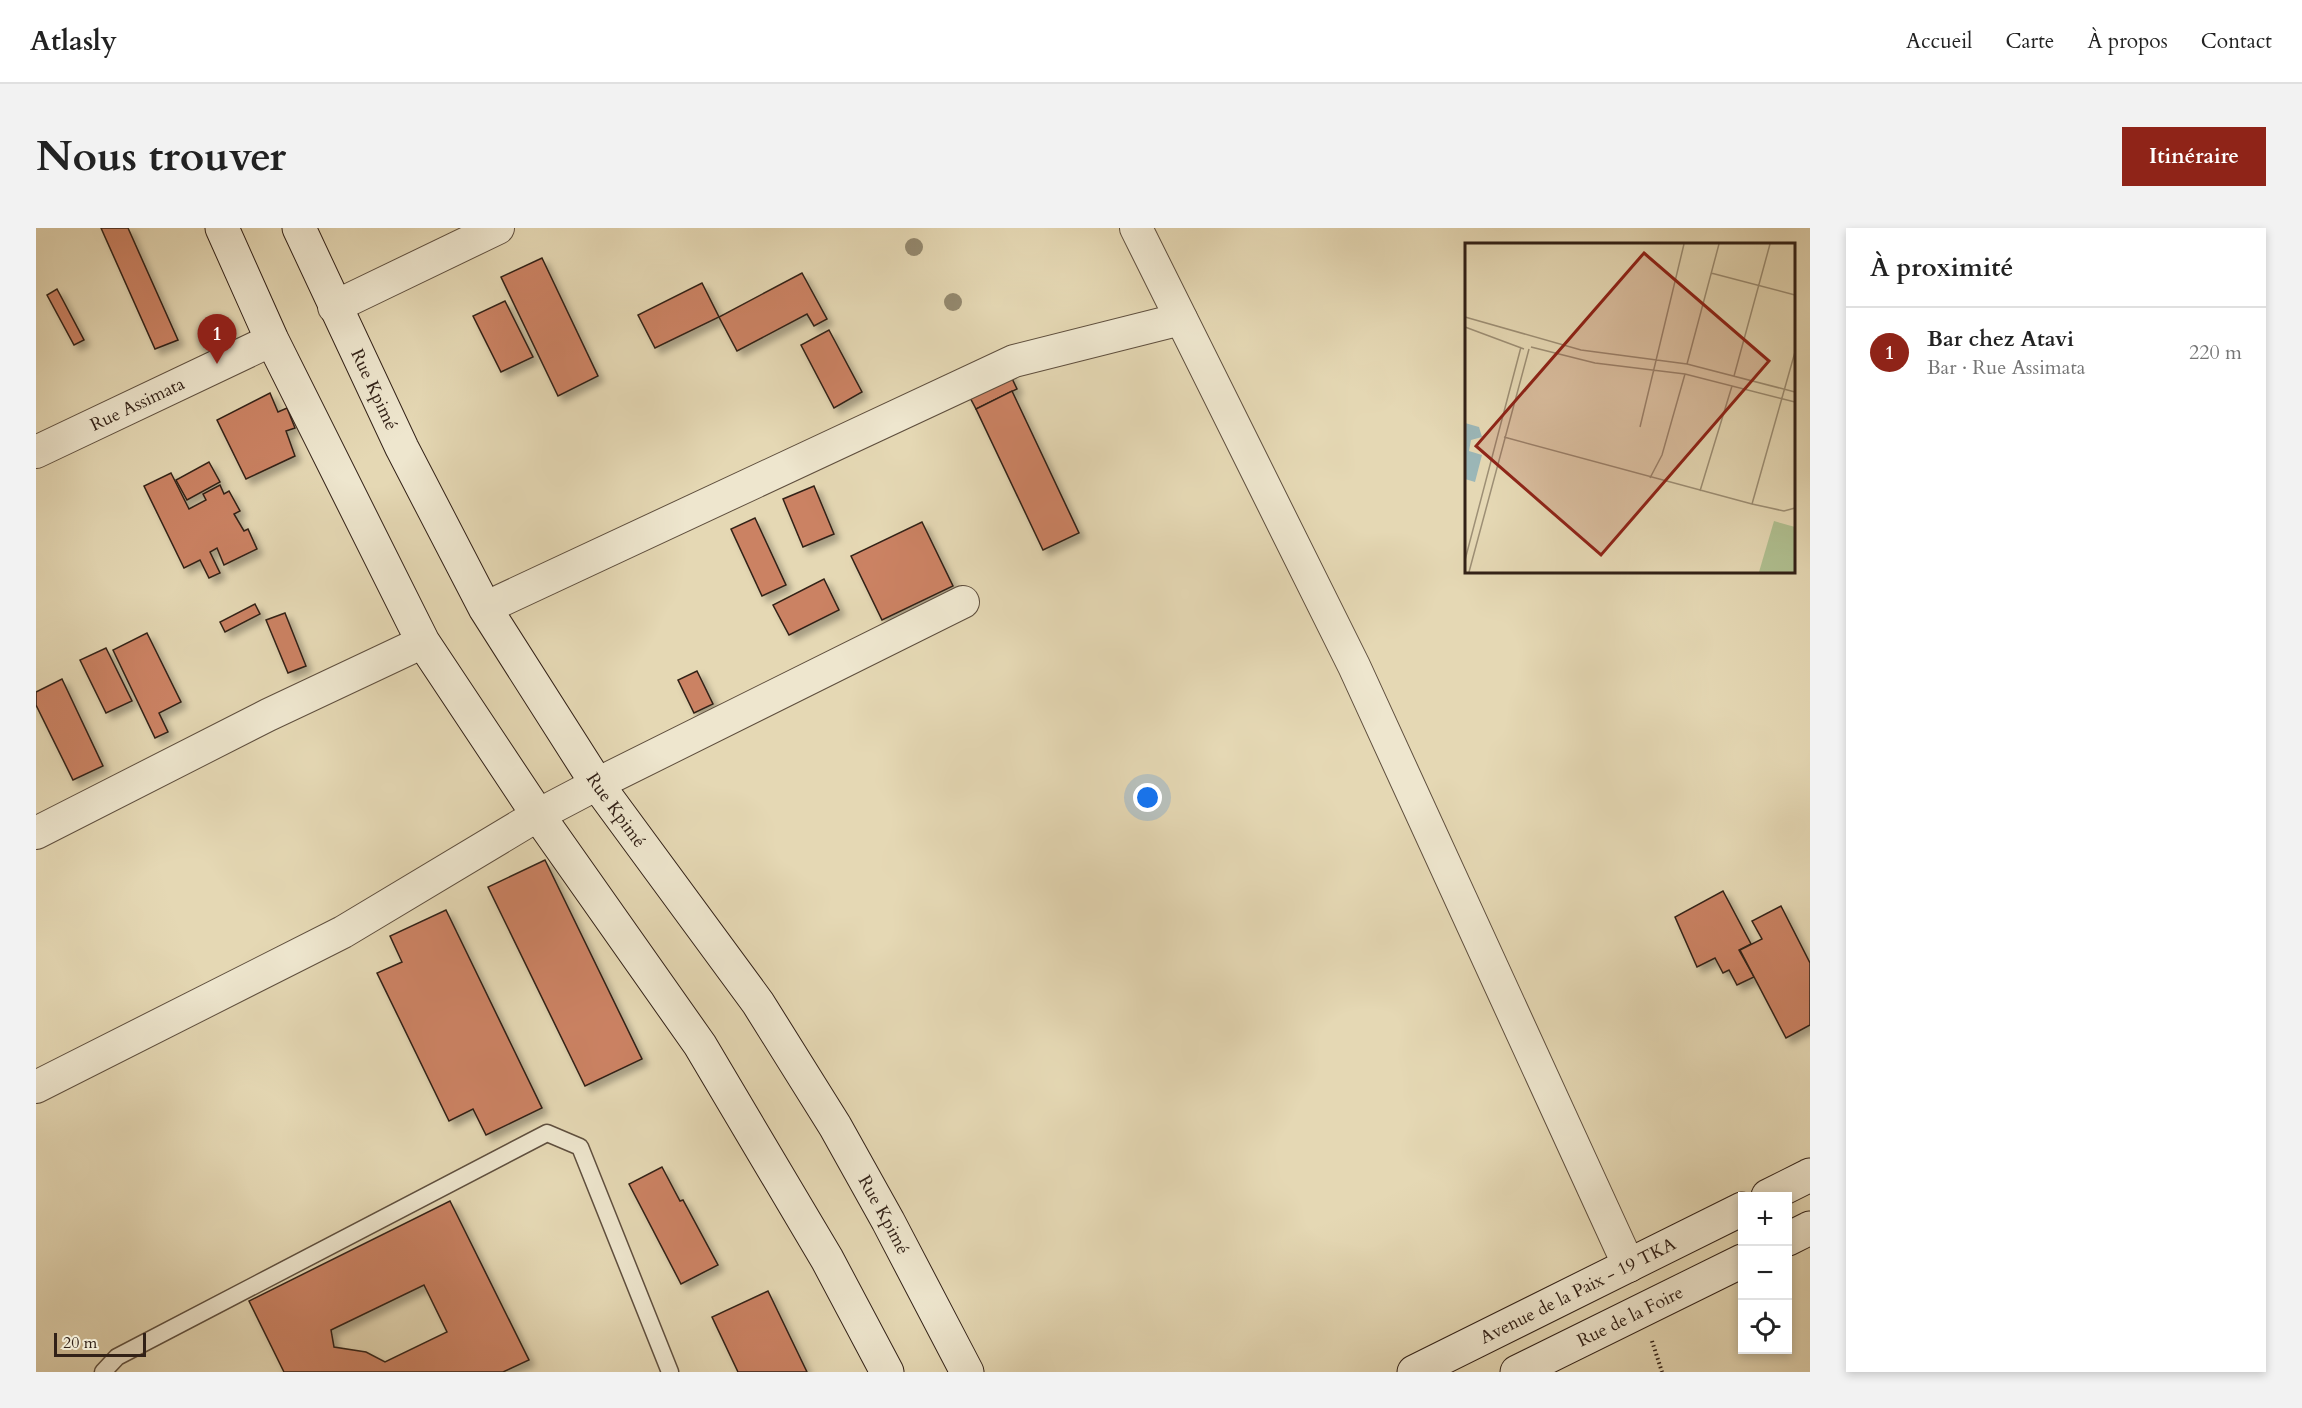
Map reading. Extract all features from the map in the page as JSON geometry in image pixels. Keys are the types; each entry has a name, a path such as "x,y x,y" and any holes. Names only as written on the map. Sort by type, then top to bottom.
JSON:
{"main road":[{"path":"222,228 272,340 423,642 538,815 700,1045 827,1259 887,1372"},
{"name":"Rue Kpimé","path":"299,228 402,448 485,608 597,784 758,1004 845,1145 888,1221 967,1372"},
{"path":"1778,1192 1810,1175"},
{"name":"Avenue de la Paix - 19 TKA","path":"1414,1372 1738,1212"},
{"path":"1792,1237 1810,1228"},
{"name":"Rue de la Foire","path":"1517,1372 1738,1263"}],"street":[{"path":"334,307 498,228"},
{"path":"1136,228 1354,666 1629,1266"},
{"path":"485,608 1014,361 1181,319"},
{"name":"Rue Assimata","path":"36,452 272,340"},
{"path":"36,1087 343,932 538,815 597,784 963,602"},
{"path":"36,833 268,715 423,642"}],"lane":[{"path":"103,1372 117,1357 547,1133 580,1147 621,1243 670,1372"}],"building":[{"path":"101,228 128,228 178,340 155,349"},
{"path":"542,258 598,376 558,396 501,277"},
{"path":"802,273 827,319 814,326 807,314 737,351 719,317"},
{"path":"702,283 719,317 655,348 638,315"},
{"path":"57,289 84,340 74,345 47,295"},
{"path":"505,301 533,357 501,372 473,316"},
{"path":"829,330 862,392 834,408 801,345"},
{"path":"1007,368 1017,389 976,409 965,388"},
{"path":"1012,391 1079,533 1043,550 976,409"},
{"path":"270,393 278,412 287,408 295,428 286,431 295,456 246,479 217,420"},
{"path":"209,462 220,482 187,500 176,480"},
{"path":"171,473 189,509 206,500 203,494 220,485 224,494 229,491 240,511 234,514 244,531 248,529 257,549 224,565 217,548 210,552 220,573 209,578 200,560 184,568 144,486"},
{"path":"814,486 834,534 803,547 783,499"},
{"path":"755,518 786,585 762,596 731,529"},
{"path":"922,522 953,586 882,620 851,556"},
{"path":"824,579 839,610 789,635 773,605"},
{"path":"255,604 260,614 225,632 220,622"},
{"path":"285,613 306,666 288,673 266,620"},
{"path":"147,633 181,702 159,713 168,732 155,738 113,650"},
{"path":"106,648 132,701 106,713 80,660"},
{"path":"697,671 713,704 694,713 678,680"},
{"path":"62,679 103,766 73,780 36,705 36,692"},
{"path":"545,860 642,1059 585,1086 488,887"},
{"path":"1723,891 1751,944 1739,950 1754,977 1737,985 1729,970 1723,973 1715,958 1697,967 1675,917"},
{"path":"1781,906 1810,963 1810,1025 1786,1038 1740,950 1762,939 1752,921"},
{"path":"446,910 542,1108 486,1135 473,1109 449,1121 377,973 402,962 390,936"},
{"path":"662,1167 680,1201 683,1200 718,1265 681,1284 629,1184"},
{"path":"450,1201 529,1360 503,1372 284,1372 249,1301","holes":["424,1285 447,1332 385,1362 366,1352 334,1347 331,1330"]},
{"path":"768,1291 807,1372 738,1372 712,1317"}],"place":[{"name":"Bar chez Atavi","path":"217,364"}]}
